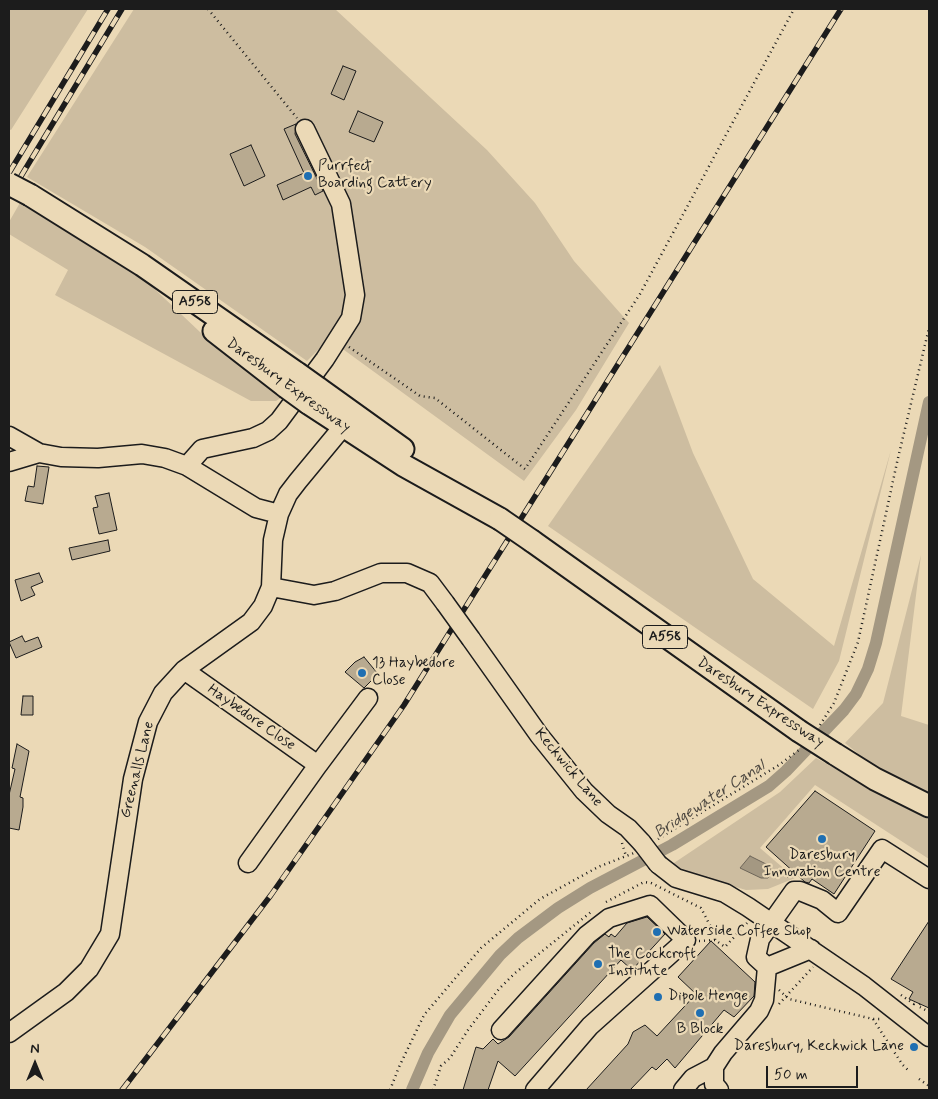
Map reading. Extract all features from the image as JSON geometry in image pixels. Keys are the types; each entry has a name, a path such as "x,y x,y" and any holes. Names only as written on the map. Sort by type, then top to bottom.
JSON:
{"main road":[{"name":"Daresbury Expressway","path":"9,184 91,232 142,265 348,421 500,519 835,754 875,778 929,806"}],"street":[{"path":"187,466 202,449 252,438 268,431 279,421 351,318 355,295 341,204 305,129"},
{"path":"9,436 39,453 61,457 98,458 142,454 165,458 187,466 256,508 279,514 293,488 348,421"},
{"path":"9,462 39,453"},
{"name":"Greenalls Lane","path":"9,1033 66,992 89,969 110,934 133,779 148,722 163,693 184,670 251,622 263,606 271,587 273,540 279,514"},
{"name":"Keckwick Lane","path":"271,587 314,595 335,591 381,573 407,573 430,583 539,735 584,791 608,814 628,828 645,846 658,864 676,878 725,893 772,923 814,956 864,986 929,1037"},
{"name":"Haybedore Close","path":"184,670 318,765"},
{"path":"248,863 368,698"},
{"path":"683,1090 693,1078 714,1067 723,1053 759,1011 764,1000 767,973 756,958 760,939 794,891 800,891 822,900 838,913 882,849 929,879"},
{"path":"501,1030 587,935 609,918 650,905 686,940 590,1026 535,1090"},
{"path":"767,973 814,956"},
{"path":"714,1067 714,1084 718,1090"}],"path":[{"path":"208,9 305,129"},
{"path":"338,339 420,396 435,398 525,469 640,294 794,9"},
{"path":"390,1090 424,1015 481,948 540,899 598,867 645,846 779,765 834,703 858,642 898,458 929,328"},
{"path":"686,940 695,944 702,939 715,940 725,947 750,920"},
{"path":"775,1008 786,996 814,956"},
{"path":"767,973 789,999 873,1019 891,1018"},
{"path":"914,1004 929,1012"},
{"path":"873,1019 902,1064 908,1070"},
{"path":"919,1079 929,1086"}],"shaded area":[{"path":"9,9 88,9 11,130 9,129"},
{"path":"134,9 335,9 487,150 535,203 574,261 629,323 576,410 524,481 329,339 307,361 145,247 27,177"},
{"path":"21,201 145,280 219,350 284,396 276,401 251,401 55,295 68,270 9,234 9,222"},
{"path":"660,365 693,453 753,579 834,646 891,450 839,661 813,709 548,526"},
{"path":"921,555 901,716 929,725 929,806 915,800 845,743 883,703"},
{"path":"816,758 929,820 929,859 815,785 760,848 795,878 768,889 746,890 668,867 780,792"},
{"path":"750,856 770,866 772,874 768,878 761,878 740,868"}],"building":[{"path":"343,66 356,71 344,100 331,94"},
{"path":"358,111 383,122 374,142 349,132"},
{"name":"Purrfect Boarding Cattery","path":"296,124 295,134 323,191 315,195 311,187 283,200 277,185 304,173 284,129"},
{"path":"251,145 265,176 244,186 230,154"},
{"path":"37,466 49,467 43,504 25,501 28,486 34,487"},
{"path":"109,493 117,530 99,534 93,508 98,507 95,496"},
{"path":"108,540 110,551 72,560 69,548"},
{"path":"39,573 43,582 31,587 35,595 21,601 15,580"},
{"path":"22,636 25,642 38,637 42,647 16,658 9,642"},
{"name":"13 Haybedore Close","path":"364,657 378,674 364,688 345,672 355,662"},
{"path":"23,696 33,696 33,715 21,715"},
{"path":"17,744 29,751 20,797 23,798 23,807 19,830 9,828 9,795 15,769 12,768"},
{"name":"Daresbury Innovation Centre","path":"815,791 875,831 834,894 812,879 809,883 805,882 766,847"},
{"path":"647,917 665,934 632,970 621,960 515,1076 498,1061 488,1090 463,1090 476,1047 483,1049 493,1039 498,1044 509,1037 594,943 605,934 609,937 611,934 615,937 627,923"},
{"path":"929,921 929,1008 909,999 913,992 891,979"},
{"name":"B Block","path":"711,941 755,982 754,996 734,1017 724,1010 675,1068 667,1059 656,1070 652,1067 630,1090 586,1090 628,1044 633,1032 645,1025 657,1036 696,994 678,977"}],"waterway":[{"name":"Bridgewater Canal","path":"412,1090 428,1053 450,1015 500,955 518,938 558,908 590,888 672,845 769,786 786,771 844,710 856,694 868,669 876,643 929,402"}],"railway":[{"path":"9,173 108,9"},
{"path":"9,196 122,9"},
{"path":"122,1090 271,895 404,705 841,9"}],"place":[{"name":"Purrfect Boarding Cattery","path":"308,176"},
{"name":"13 Haybedore Close","path":"362,673"},
{"name":"Daresbury Innovation Centre","path":"822,839"},
{"name":"Waterside Coffee Shop","path":"657,932"},
{"name":"The Cockcroft Institute","path":"598,964"},
{"name":"Dipole Henge","path":"658,997"},
{"name":"B Block","path":"700,1013"},
{"name":"Daresbury, Keckwick Lane","path":"914,1047"}]}
